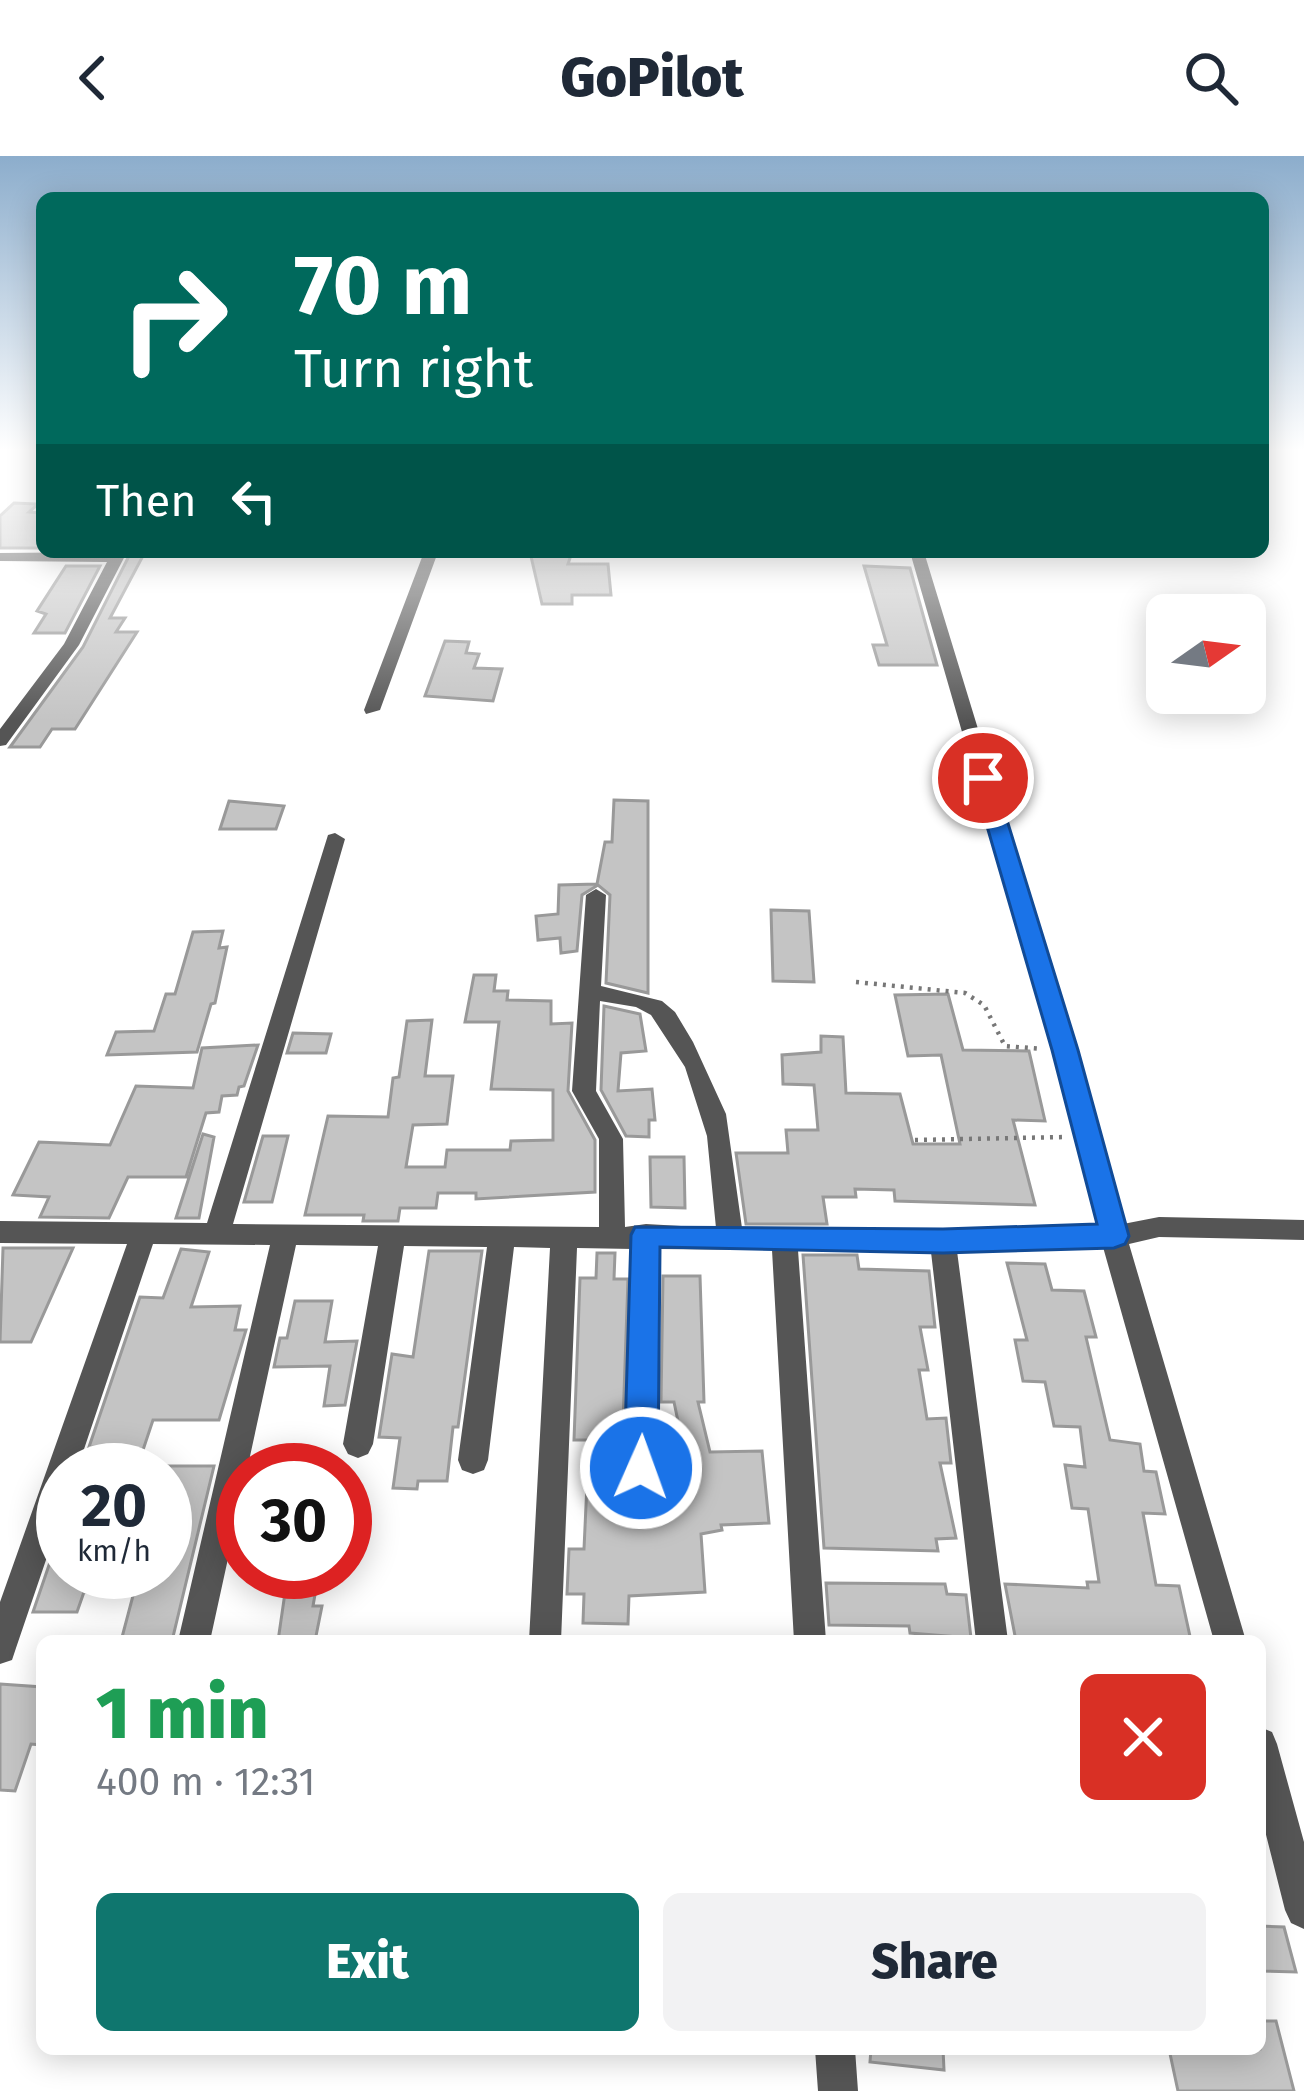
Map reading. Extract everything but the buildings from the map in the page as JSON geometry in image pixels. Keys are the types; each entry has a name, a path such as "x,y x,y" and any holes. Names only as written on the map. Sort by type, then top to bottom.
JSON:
{"street":[{"path":"1,558 36,557"},
{"path":"0,741 71,645 116,558"},
{"path":"372,710 428,558"},
{"path":"919,558 1065,1050 1228,1635"},
{"path":"217,1233 335,839"},
{"path":"596,895 584,1090 611,1139 611,1238"},
{"path":"591,992 651,1004 675,1028 698,1064 717,1115 730,1237"},
{"path":"0,1232 943,1241 1114,1236 1159,1227 1304,1230"},
{"path":"0,1648 144,1232"},
{"path":"195,1635 285,1235"},
{"path":"358,1443 393,1235"},
{"path":"640,1508 646,1235"},
{"path":"473,1460 502,1236"},
{"path":"545,1635 564,1238"},
{"path":"784,1238 809,1635"},
{"path":"943,1241 991,1635"},
{"path":"1266,1767 1304,1910"},
{"path":"835,2055 838,2091"}],"path":[{"path":"856,982 964,993 984,1005 1005,1046 1065,1050"},
{"path":"915,1140 1089,1137"}],"route":[{"path":"641,1468 646,1235 943,1241 1114,1236 1065,1050 983,778"}]}
